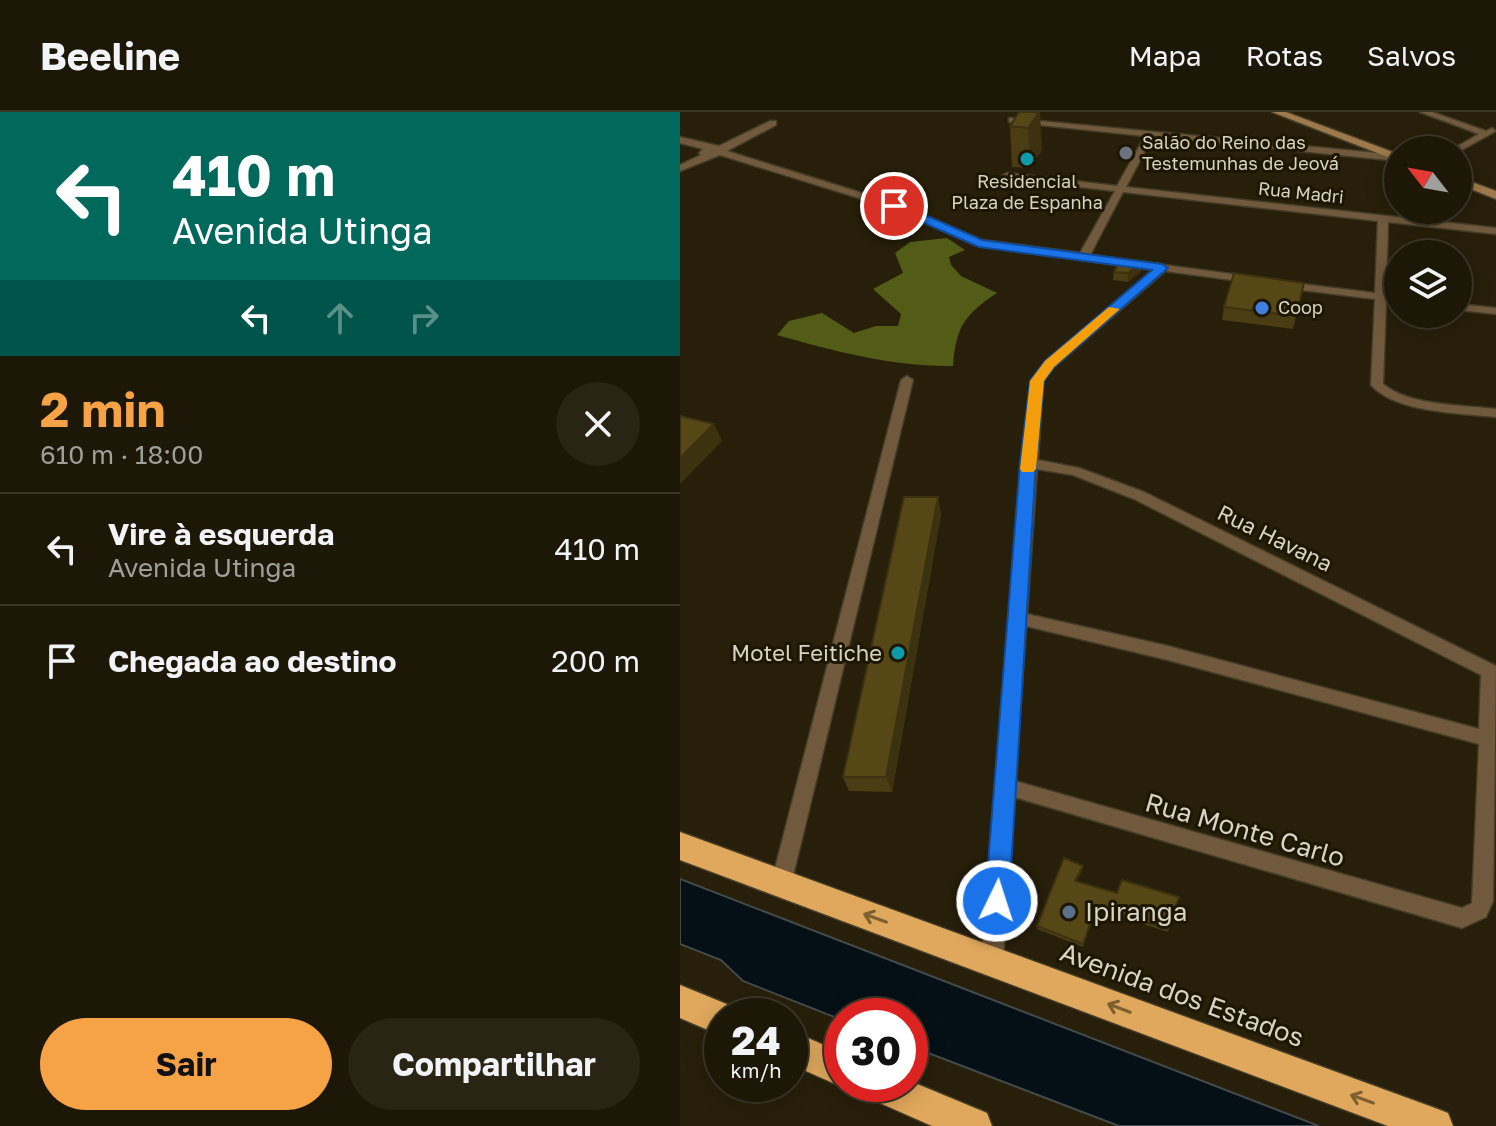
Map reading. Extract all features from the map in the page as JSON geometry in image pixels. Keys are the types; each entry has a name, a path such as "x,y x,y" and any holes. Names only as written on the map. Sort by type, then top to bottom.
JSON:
{"highway":[{"name":"Avenida dos Estados","path":"680,846 1435,1126"},
{"path":"680,1001 704,1011"},
{"path":"918,1102 974,1126"}],"main road":[{"path":"1277,112 1384,153"},
{"path":"1472,186 1496,195"}],"street":[{"path":"1424,112 1493,131"},
{"path":"1012,120 1384,157"},
{"path":"721,150 773,123"},
{"path":"1472,142 1493,131"},
{"path":"1083,258 1150,134"},
{"path":"1325,153 1339,136"},
{"path":"680,140 708,151 721,150 883,202 979,243 1265,282"},
{"path":"680,168 708,151"},
{"name":"Rua Madri","path":"1007,176 1496,231"},
{"path":"1383,219 1377,385 1390,395 1496,413"},
{"path":"992,960 1028,463 1037,381 1042,372 1162,268"},
{"path":"1279,284 1384,297"},
{"path":"1472,308 1496,311"},
{"path":"781,884 907,380"},
{"name":"Rua Havana","path":"1028,463 1063,465 1106,481 1271,560 1493,673"},
{"path":"1018,618 1168,653 1488,739 1493,673"},
{"name":"Rua Monte Carlo","path":"1004,786 1462,918 1479,910 1483,901 1488,739"}],"green space":[{"path":"947,238 965,250 949,257 951,265 961,276 997,293 969,315 964,323 956,341 953,366 886,361 777,335 789,321 822,313 854,333 876,326 898,326 901,314 873,289 903,273 895,253 910,242"}],"shaded area":[{"path":"680,879 1319,1126 1119,1126 928,1053 928,998 824,998 824,1013 808,1007 808,998 786,998 743,981 721,960 680,944"}],"building":[{"path":"1019,112 1039,112 1028,128 1010,126"},
{"path":"1120,260 1141,263 1128,273 1114,272"},
{"name":"Coop","path":"1234,273 1304,283 1296,316 1224,307"},
{"path":"680,416 714,424 680,458"},
{"name":"Motel Feitiche","path":"904,497 938,497 886,777 843,777"},
{"path":"1064,858 1083,866 1075,881 1117,893 1122,880 1179,897 1168,929 1096,906 1083,944 1037,926"}],"slow traffic":[{"path":"1028,469 1037,381 1050,364 1113,309"}],"place":[{"name":"Salão do Reino das Testemunhas de Jeová","path":"1126,153"},
{"name":"Residencial Plaza de Espanha","path":"1027,159"},
{"name":"Coop","path":"1262,308"},
{"name":"Motel Feitiche","path":"898,653"},
{"name":"Ipiranga","path":"1069,912"}],"route":[{"path":"894,206 979,243 1162,268 1050,364 1037,381 1028,463 997,901"}]}
